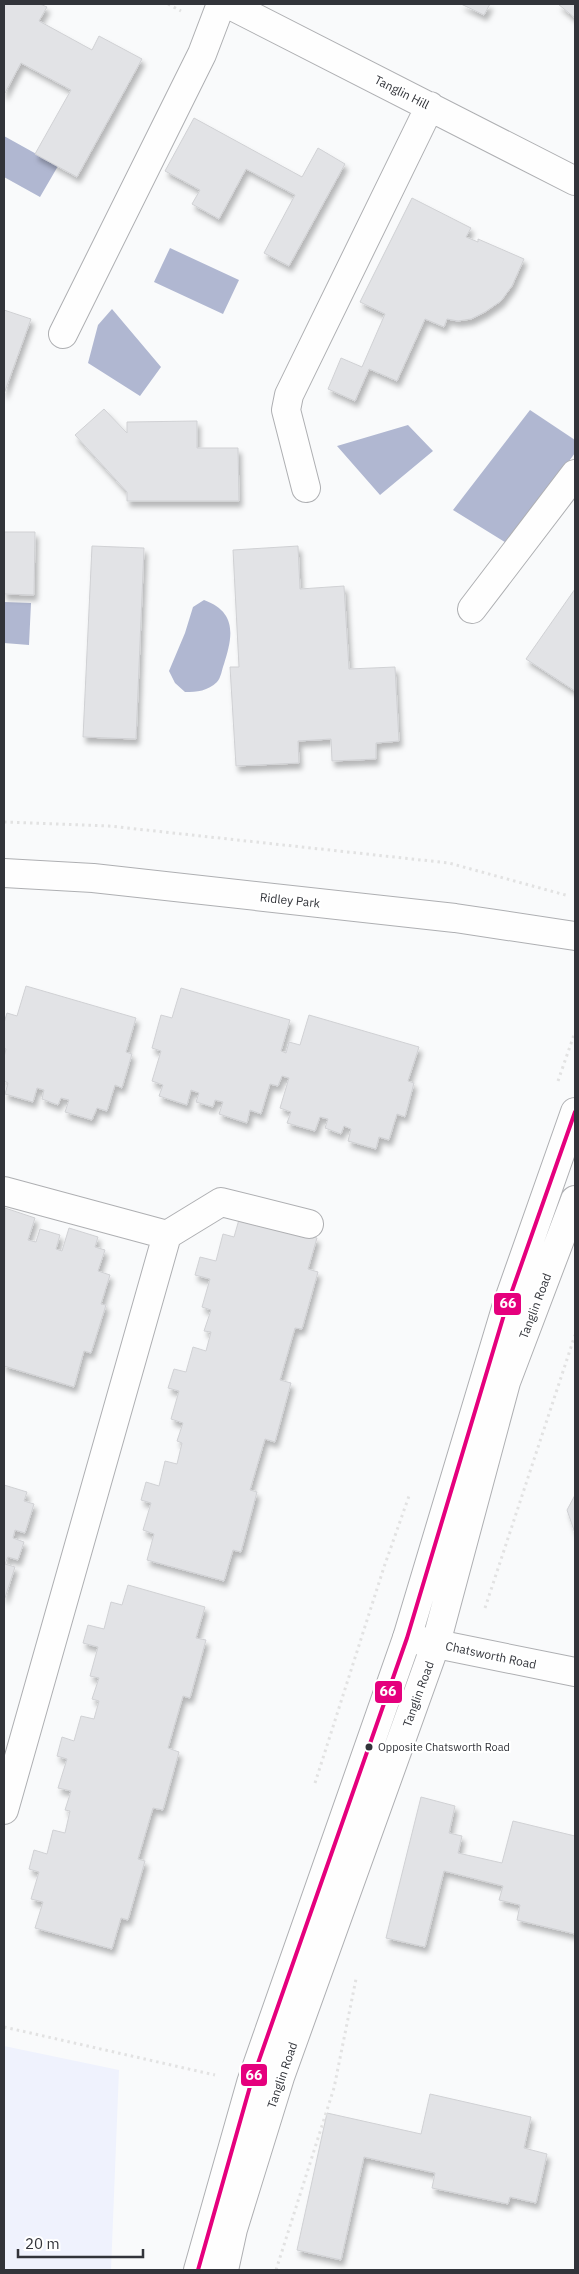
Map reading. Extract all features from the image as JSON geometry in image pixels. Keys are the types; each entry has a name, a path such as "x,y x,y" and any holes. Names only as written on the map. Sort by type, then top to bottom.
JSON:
{"main road":[{"path":"63,334 202,54 222,4"},
{"name":"Tanglin Hill","path":"228,4 575,182"},
{"path":"306,488 286,410 289,395 430,106"},
{"path":"472,609 575,474"},
{"name":"Ridley Park","path":"4,873 113,880 455,918 575,936"},
{"name":"Tanglin Road","path":"198,2270 251,2083 407,1638 506,1308 575,1112"},
{"path":"4,1192 167,1235"},
{"name":"Tanglin Road","path":"224,2270 233,2229 280,2077 436,1643 506,1382 575,1200"},
{"path":"4,1810 167,1235 221,1202 309,1224"},
{"name":"Chatsworth Road","path":"407,1638 575,1672"}],"path":[{"path":"4,822 109,826 449,863 575,898"},
{"path":"484,1612 575,1335"},
{"path":"276,2270 334,2088 357,1974"},
{"path":"4,2026 251,2083"}],"shaded area":[{"path":"4,2046 119,2070 111,2270 4,2270"}],"water":[{"path":"4,136 58,166 40,197 4,177"},
{"path":"170,248 239,280 223,314 154,282"},
{"path":"112,309 161,367 140,396 88,363 98,325"},
{"path":"530,410 575,440 575,453 508,544 453,510"},
{"path":"408,425 433,451 380,495 337,446"},
{"path":"204,600 215,605 227,618 230,626 230,635 227,654 217,682 202,690 185,692 175,683 169,671 185,633 193,607"},
{"path":"4,602 31,603 29,645 4,643"}],"building":[{"path":"4,4 40,4 47,7 39,21 92,50 99,36 142,59 77,177 35,154 71,90 21,63 4,95"},
{"path":"461,4 490,4 484,15"},
{"path":"558,4 575,4 575,18"},
{"path":"194,118 302,177 318,148 345,164 289,266 264,253 295,195 246,169 219,219 192,204 200,190 165,171"},
{"path":"412,198 471,228 466,237 478,242 478,239 524,259 512,286 501,301 485,312 471,319 458,321 447,319 444,327 425,319 397,381 369,369 355,401 328,389 341,358 362,367 385,314 360,302"},
{"path":"4,310 31,319 4,394"},
{"path":"104,409 127,433 127,422 197,421 197,448 238,448 239,501 127,501 127,492 75,435"},
{"path":"4,532 35,532 34,595 4,594"},
{"path":"92,546 144,548 136,739 83,737"},
{"path":"298,546 300,589 344,586 349,669 395,667 399,741 376,743 376,759 332,761 331,739 298,741 299,763 236,766 230,667 239,667 233,550"},
{"path":"575,589 575,691 526,659"},
{"path":"26,986 136,1018 126,1052 132,1054 122,1088 115,1085 107,1111 97,1108 92,1120 65,1112 69,1100 61,1098 58,1105 42,1099 44,1090 37,1088 33,1102 5,1094 8,1083 4,1081 6,1049 4,1048 4,1023 7,1013 17,1016"},
{"path":"181,988 290,1020 281,1051 286,1053 289,1042 300,1045 309,1015 419,1047 408,1081 414,1083 405,1117 397,1114 389,1140 379,1137 376,1149 348,1141 351,1129 344,1126 341,1134 325,1128 328,1119 320,1117 315,1131 287,1123 291,1112 280,1108 289,1078 282,1076 278,1086 270,1084 261,1114 250,1110 247,1123 219,1114 223,1102 215,1100 213,1107 196,1102 199,1093 191,1090 187,1105 159,1096 163,1085 152,1081 161,1051 152,1048 161,1015 172,1018"},
{"path":"5,1208 35,1218 28,1240 36,1242 40,1229 60,1235 56,1249 62,1251 69,1228 98,1237 95,1247 105,1250 98,1271 110,1275 101,1304 106,1305 91,1353 84,1351 74,1387 4,1366"},
{"path":"240,1216 317,1238 308,1269 318,1272 302,1329 295,1328 280,1380 291,1383 275,1442 265,1439 250,1490 257,1492 241,1552 233,1550 224,1581 147,1560 154,1534 143,1530 151,1503 141,1500 146,1482 159,1486 165,1461 177,1464 182,1443 177,1441 183,1423 171,1419 179,1391 168,1388 174,1369 186,1372 193,1347 206,1351 211,1332 204,1331 211,1310 202,1307 210,1279 195,1275 200,1257 216,1261 223,1234 234,1237"},
{"path":"4,1485 27,1492 24,1501 34,1504 25,1533 15,1530 13,1538 24,1542 18,1560 8,1557 5,1564 15,1567 5,1598 4,1598"},
{"path":"575,1495 575,1533 567,1510"},
{"path":"128,1585 205,1607 196,1638 206,1640 190,1698 183,1696 168,1748 179,1752 163,1810 153,1808 138,1859 145,1861 128,1920 121,1918 112,1949 35,1928 43,1902 31,1899 39,1872 29,1869 34,1850 47,1854 53,1830 65,1833 70,1811 65,1810 71,1791 58,1788 67,1759 57,1756 62,1737 74,1741 81,1716 94,1719 99,1701 92,1699 99,1678 90,1676 98,1647 83,1643 88,1625 104,1629 111,1602 122,1605"},
{"path":"421,1797 455,1806 449,1833 462,1836 458,1853 502,1863 513,1821 575,1836 575,1934 517,1920 520,1905 499,1900 503,1886 444,1871 425,1947 386,1938"},
{"path":"430,2094 531,2117 524,2148 547,2154 536,2203 510,2197 508,2204 432,2188 435,2173 364,2157 341,2260 297,2250 327,2113 421,2134"}],"transit line":[{"name":"66","path":"198,2270 251,2083 407,1638 506,1308 575,1112"}],"place":[{"name":"Opposite Chatsworth Road","path":"369,1747"}]}
